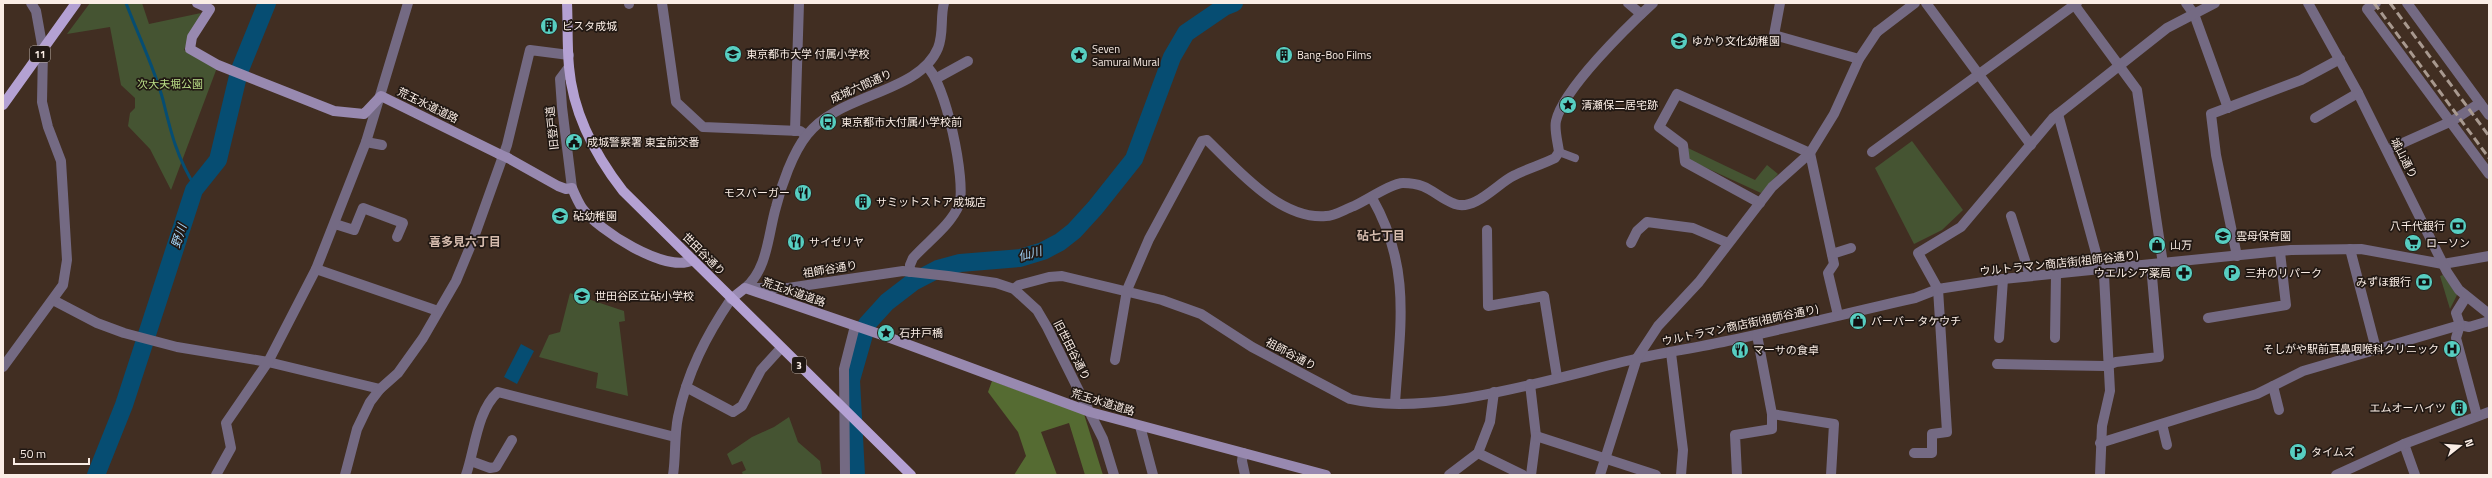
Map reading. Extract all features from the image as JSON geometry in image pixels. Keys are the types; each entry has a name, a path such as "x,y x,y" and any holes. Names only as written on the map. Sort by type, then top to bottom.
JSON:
{"main road":[{"name":"11","path":"3,105 76,3"},
{"name":"荒玉水道道路","path":"197,3 211,6 192,37 190,49 218,65 334,111 364,114 382,96 503,156 558,186 566,189 572,188"},
{"name":"世田谷通り","path":"567,3 569,67 577,106 600,161 623,191 911,475"},
{"path":"572,188 581,207 610,234 632,247 660,258 686,264 693,260"},
{"name":"荒玉水道道路","path":"745,288 857,326 1090,412 1326,475"},
{"name":"成城六間通り","path":"731,299 745,288"}],"street":[{"path":"3,367 63,285 67,260 61,161 48,127 42,102 43,50 41,32 36,11 31,3"},
{"path":"216,475 231,448 226,423 268,362 316,269 335,224 382,96 408,3"},
{"path":"662,3 676,102 703,127 795,131 806,135"},
{"path":"795,131 799,3"},
{"name":"成城六間通り","path":"745,288 754,280 764,258 776,206 794,157 806,135 834,111 910,78 926,66 938,48 941,38 944,3"},
{"path":"1628,3 1641,14"},
{"path":"1559,152 1555,122 1563,104 1612,42 1653,3"},
{"path":"1780,3 1774,35 1859,59"},
{"path":"1600,475 1637,358 1658,326 1699,282 1772,187 1810,153 1834,114 1859,59 1877,32 1915,3"},
{"path":"1926,3 1980,74 2031,145"},
{"path":"2186,3 2194,14 2228,108"},
{"path":"1914,453 1932,453 1932,434 1947,432 1938,289 1918,253 1961,227 2058,114 2167,28 2215,3"},
{"name":"城山通り","path":"2308,3 2358,93 2452,281 2466,297 2489,314"},
{"path":"2376,3 2368,9 2452,121 2489,174"},
{"path":"2406,3 2489,115"},
{"path":"1872,152 2075,4 2137,90 2163,264"},
{"path":"345,475 357,429 370,402 380,389 398,373 423,338 456,281 507,145 530,50 569,54"},
{"path":"2237,256 2216,155 2211,114 2301,80 2340,59"},
{"path":"937,78 968,61"},
{"path":"914,272 910,265 913,258 952,216 961,194 961,180 952,133 937,78 926,66"},
{"name":"旧登戸道","path":"569,67 560,79 572,188"},
{"path":"2315,118 2358,93"},
{"path":"1760,203 1685,162 1684,145 1659,127 1676,94 1810,153"},
{"path":"2387,150 2452,121 2480,103"},
{"path":"2058,114 2104,275 2110,365 2110,391 2102,426 2100,443 2100,475"},
{"path":"1115,360 1127,290 1149,239 1202,141 1207,140 1263,194 1299,213 1326,216 1372,198 1393,184 1402,183 1421,184 1456,204 1465,204 1486,197 1512,176 1548,161 1559,152"},
{"path":"366,142 382,145"},
{"path":"1559,152 1575,158"},
{"path":"1810,153 1834,264 1828,273 1838,315"},
{"path":"1372,198 1392,237 1401,281 1401,319 1395,403"},
{"path":"335,224 354,230 363,208 403,223 397,237"},
{"path":"2011,216 2030,276"},
{"path":"1631,243 1637,231 1647,222 1693,228 1728,243"},
{"path":"1487,230 1488,306 1544,296 1557,377"},
{"path":"1832,254 1851,248"},
{"path":"2350,249 2376,349"},
{"name":"ウルトラマン商店街(祖師谷通り)","path":"1637,358 1671,353 1757,335 1915,298 1938,289 2003,279 2280,252 2350,249 2443,264 2489,256"},
{"path":"2208,318 2286,305 2280,252"},
{"path":"1997,364 2110,365 2159,357 2151,265"},
{"path":"316,269 438,311"},
{"name":"祖師谷通り","path":"745,288 788,288 880,273 914,272 996,283 1014,289 1019,285 1049,277 1062,276 1127,290 1200,314 1252,347 1350,399 1364,402 1432,402 1494,392 1637,358"},
{"path":"2055,338 2056,274"},
{"path":"1999,338 2003,279"},
{"path":"786,301 783,293 788,288"},
{"name":"旧世田谷通り","path":"1014,289 1041,315 1103,439 1114,475"},
{"path":"2466,297 2456,313 2460,325 2456,338 2477,416"},
{"path":"673,475 675,437 686,387 698,353 731,299"},
{"path":"53,300 97,323 173,346 268,362 380,389"},
{"path":"2100,443 2257,394 2303,371 2460,325 2469,327 2489,321"},
{"path":"845,475 844,369 857,326"},
{"path":"1737,475 1735,435 1772,429 1772,414 1757,335"},
{"path":"686,387 733,412 742,406 761,370 781,348"},
{"path":"1671,353 1683,450 1681,475"},
{"path":"1530,384 1536,436 1531,475"},
{"path":"2273,386 2279,410"},
{"path":"466,475 471,461 474,442 482,421 492,398 498,392 675,437"},
{"path":"1449,475 1478,453 1490,422 1494,392"},
{"path":"2337,475 2404,444 2489,412"},
{"path":"1772,414 1834,424 1831,475"},
{"path":"2162,424 2168,445"},
{"path":"1140,426 1153,475"},
{"path":"1536,436 1605,460 1656,475"},
{"path":"471,461 490,468 496,467 512,440"},
{"path":"2404,444 2415,475"},
{"path":"1243,453 1242,461 1245,475"},
{"path":"1478,453 1523,475"}],"green space":[{"name":"次大夫堀公園","path":"90,3 142,3 149,24 201,13 184,50 218,65 171,190 150,149 128,126 130,113 135,108 135,98 121,85 110,27 67,34"},
{"path":"1912,141 1963,210 1942,230 1914,244 1875,168"},
{"path":"1688,148 1755,180 1767,165 1778,174 1761,193 1689,160"},
{"path":"2443,275 2457,295 2450,309 2440,276"},
{"path":"570,293 624,311 625,321 619,322 628,396 596,388 598,373 539,357 549,335 560,332"},
{"path":"992,381 1084,414 1103,475 1085,475 1069,423 1041,432 1057,475 1014,475 1026,456 1018,432 988,392"},
{"path":"789,417 798,442 820,461 822,475 743,475 742,472 746,470 742,461 732,465 727,454 752,437 774,427"}],"water":[{"path":"521,344 534,351 517,384 504,377"}],"waterway":[{"path":"126,3 155,75 179,156 196,188"},
{"name":"野川","path":"96,475 124,405 194,190 218,160 239,72 267,3"},
{"name":"仙川","path":"856,475 851,380 867,324 887,302 913,282 938,269 960,263 1020,258 1043,251 1060,242 1074,231 1095,208 1134,159 1172,57 1186,33 1224,7 1234,3"}],"railway":[{"path":"2374,3 2489,158"},
{"path":"2390,3 2489,136"}],"place":[{"name":"ビスタ成城","path":"549,26"},
{"name":"ゆかり文化幼稚園","path":"1679,41"},
{"name":"東京都市大学 付属小学校","path":"733,54"},
{"name":"Seven Samurai Mural","path":"1079,55"},
{"name":"Bang-Boo Films","path":"1284,55"},
{"name":"清瀬保二居宅跡","path":"1568,105"},
{"name":"東京都市大付属小学校前","path":"828,122"},
{"name":"成城警察署 東宝前交番","path":"574,142"},
{"name":"モスバーガー","path":"803,193"},
{"name":"サミットストア成城店","path":"863,202"},
{"name":"砧幼稚園","path":"560,216"},
{"name":"八千代銀行","path":"2458,226"},
{"name":"雲母保育園","path":"2223,236"},
{"name":"サイゼリヤ","path":"796,242"},
{"name":"ローソン","path":"2413,243"},
{"name":"山万","path":"2157,245"},
{"name":"ウエルシア薬局","path":"2184,273"},
{"name":"三井のリパーク","path":"2232,273"},
{"name":"みずほ銀行","path":"2424,282"},
{"name":"世田谷区立砧小学校","path":"582,296"},
{"name":"バーバー タケウチ","path":"1858,321"},
{"name":"石井戸橋","path":"886,333"},
{"name":"そしがや駅前耳鼻咽喉科クリニック","path":"2452,349"},
{"name":"マーサの食卓","path":"1740,350"},
{"name":"エムオーハイツ","path":"2459,408"},
{"name":"タイムズ","path":"2298,452"}],"district":[{"name":"砧七丁目","path":"1381,236"},
{"name":"喜多見六丁目","path":"465,242"}]}
